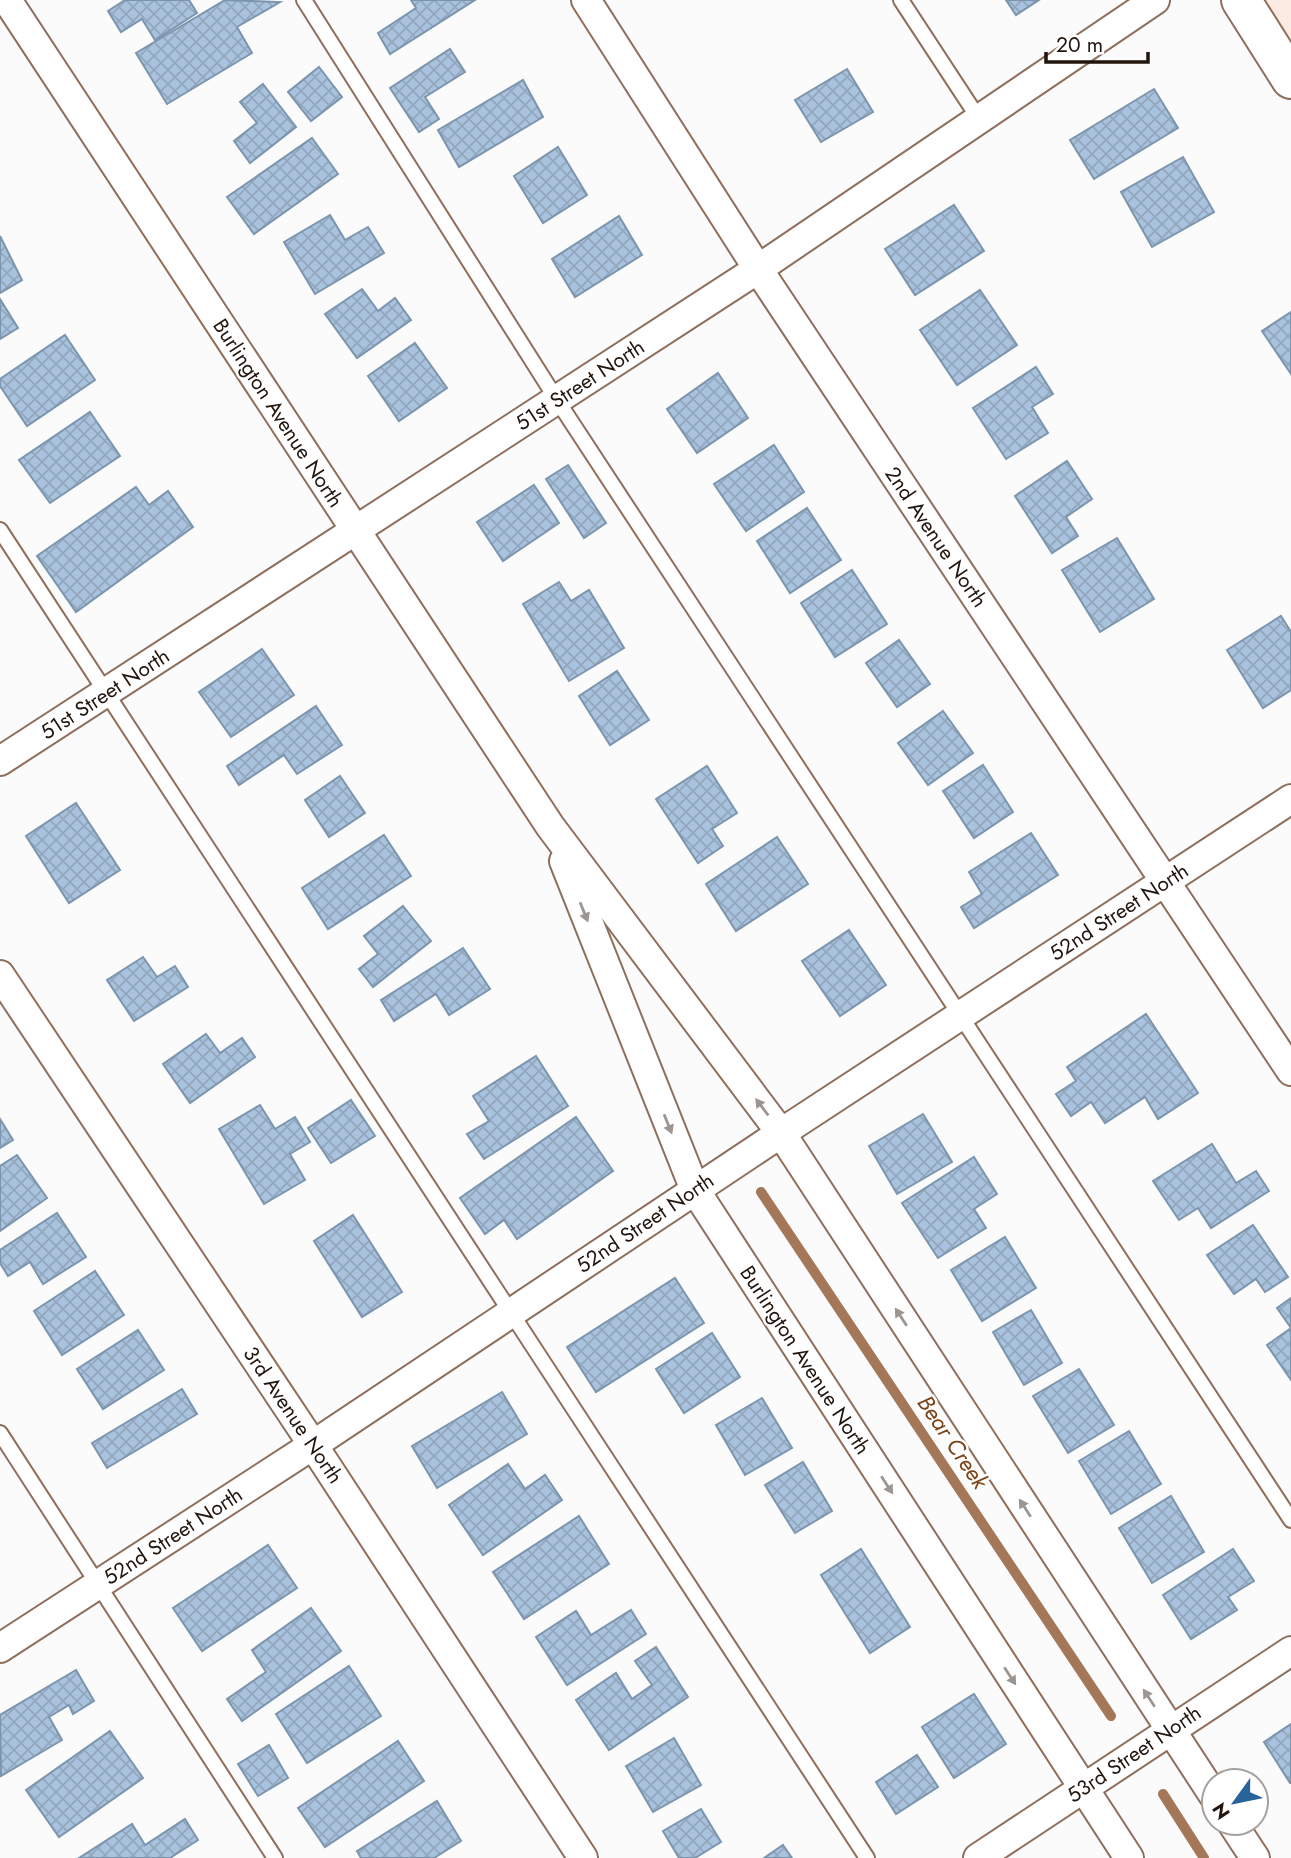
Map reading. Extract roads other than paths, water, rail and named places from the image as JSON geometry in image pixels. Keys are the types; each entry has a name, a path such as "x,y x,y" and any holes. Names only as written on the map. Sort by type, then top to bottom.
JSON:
{"main road":[{"path":"1241,0 1291,79"}],"street":[{"name":"Burlington Avenue North","path":"7,0 550,826 781,1133 1200,1775"},
{"name":"2nd Avenue North","path":"586,0 758,269 1291,1071"},
{"name":"51st Street North","path":"0,761 758,269 1155,0"},
{"name":"52nd Street North","path":"0,1648 313,1445 781,1133 1291,799"},
{"name":"Burlington Avenue North","path":"550,826 695,1190 1129,1858"},
{"name":"3rd Avenue North","path":"0,975 313,1445 583,1858"},
{"name":"53rd Street North","path":"978,1858 1291,1651"},
{"path":"1241,1837 1255,1858"}],"lane":[{"path":"304,0 557,400 1291,1520"},
{"path":"901,0 979,119"},
{"path":"0,530 867,1858"},
{"path":"0,1433 275,1858"}],"waterway":[{"name":"Bear Creek","path":"761,1192 1111,1716"},
{"name":"Bear Creek","path":"1163,1794 1204,1858"}]}
